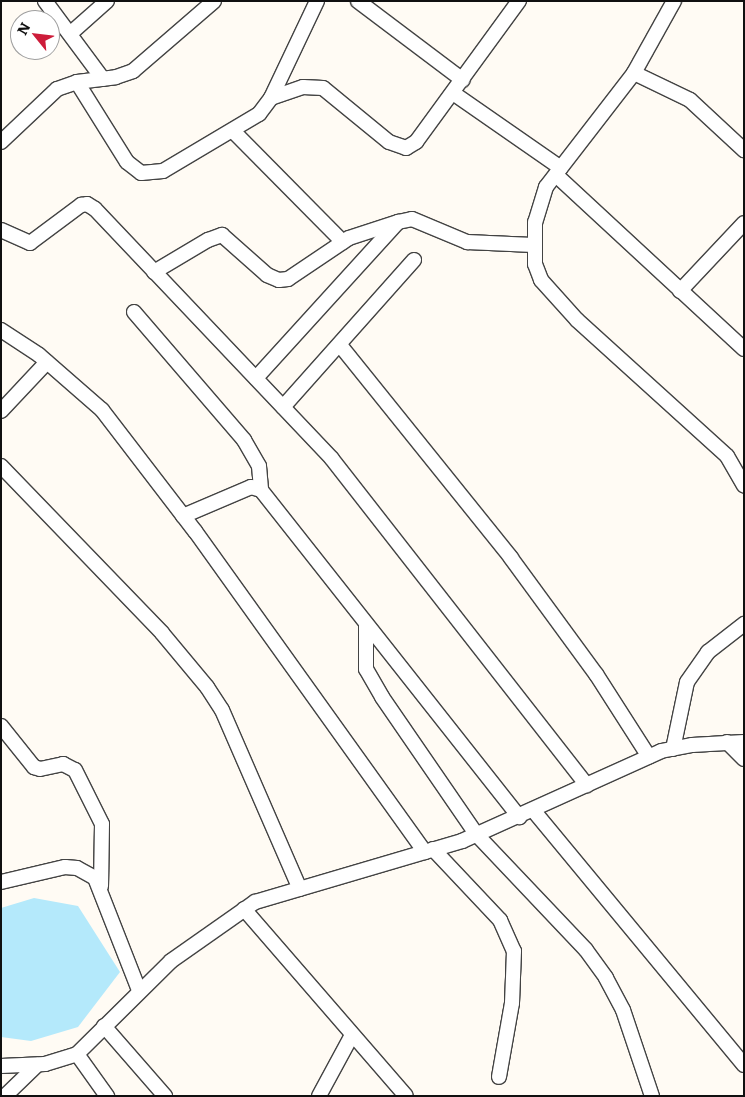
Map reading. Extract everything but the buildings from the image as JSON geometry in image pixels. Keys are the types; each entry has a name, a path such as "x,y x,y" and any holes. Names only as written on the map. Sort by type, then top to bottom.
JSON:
{"street":[{"path":"45,1 103,79"},
{"path":"71,34 107,1"},
{"path":"1,142 42,100 58,89 77,82 103,79 133,72 214,1"},
{"path":"77,82 127,162 141,173 163,172 259,114 271,98 316,1"},
{"path":"358,1 463,80"},
{"path":"271,98 303,86 323,88 389,142 406,148 416,142 453,94 519,1"},
{"path":"674,1 634,73 558,171 540,200 533,246 541,280 558,300 727,456 744,486"},
{"path":"634,73 690,100 744,150"},
{"path":"453,94 558,171 680,291 744,350"},
{"path":"233,131 342,242"},
{"path":"1,230 30,243 81,206 87,204 332,459 587,785"},
{"path":"154,272 208,240 222,235 267,274 279,280 288,279 342,242 361,232 412,219 467,242 533,246"},
{"path":"256,378 398,222"},
{"path":"680,291 744,223"},
{"path":"283,407 414,260"},
{"path":"134,312 250,448 259,466 261,490"},
{"path":"1,330 47,362 102,410 183,516 429,850 500,920 511,942 512,1002 499,1077"},
{"path":"340,344 511,558 596,674 649,757"},
{"path":"1,411 47,362"},
{"path":"1,466 162,633 207,687 222,710 300,889"},
{"path":"183,516 251,486 261,490 519,817"},
{"path":"366,624 366,669 382,697 477,835 586,950 606,978 623,1010 652,1096"},
{"path":"673,748 687,682 708,652 744,624"},
{"path":"1,726 34,767 40,769 63,764 75,770 102,824 101,886 139,990"},
{"path":"727,742 744,759"},
{"path":"2,1067 37,1065 77,1054 139,990 171,961 244,909 269,896 300,889 477,835 649,757 673,748 744,742"},
{"path":"534,810 744,1066"},
{"path":"1,882 65,867 89,873 101,886"},
{"path":"244,909 406,1096"},
{"path":"104,1026 165,1096"},
{"path":"319,1096 352,1035"},
{"path":"77,1054 107,1096"},
{"path":"5,1096 37,1065"}],"water":[{"path":"34,898 78,906 120,972 78,1027 31,1041 1,1037 1,908"}]}
